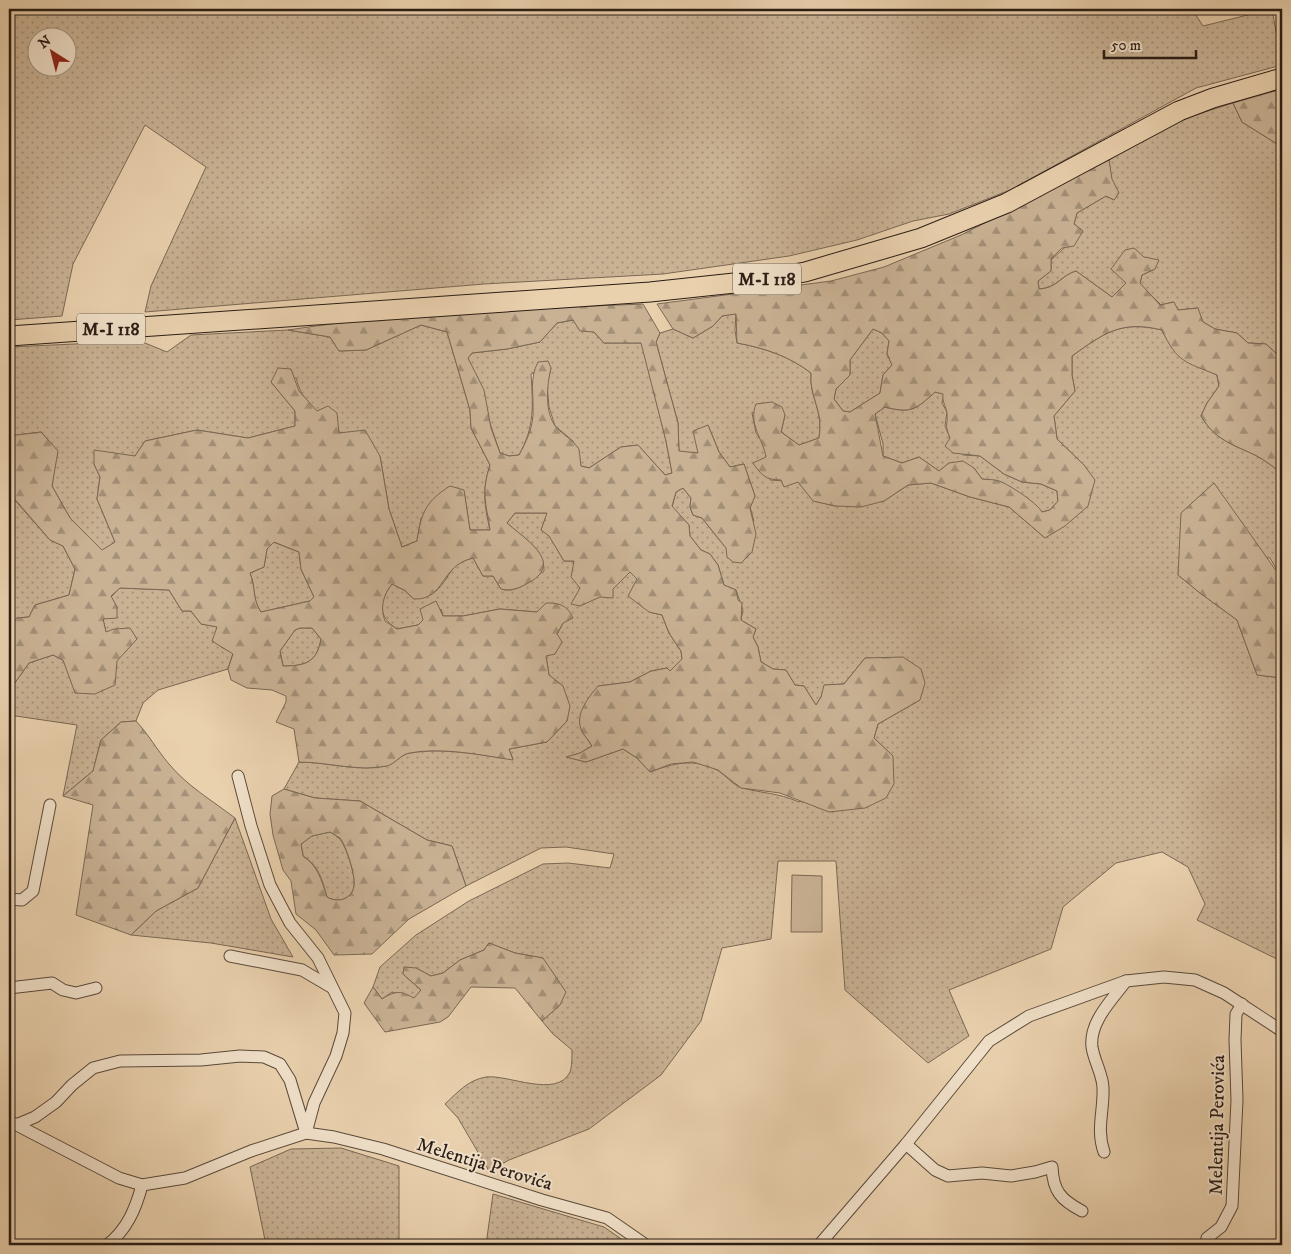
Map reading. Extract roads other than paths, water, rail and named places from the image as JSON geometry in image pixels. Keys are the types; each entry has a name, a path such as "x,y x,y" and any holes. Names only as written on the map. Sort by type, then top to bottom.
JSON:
{"main road":[{"name":"M-I 118","path":"9,336 650,292 753,281 805,272 886,250 981,215 1179,111 1213,98 1282,78"}],"street":[{"path":"238,776 251,826 270,885 290,924 318,958 331,988 345,1013 343,1033 336,1056 314,1103 306,1133"},
{"path":"9,900 22,900 33,891 50,805"},
{"path":"230,956 302,970 331,988"},
{"path":"825,1243 989,1042 1030,1016 1126,981 1164,976 1195,980 1224,992 1282,1031"},
{"path":"1104,1152 1098,1136 1103,1086 1092,1047 1092,1032 1104,1009 1126,981"},
{"path":"9,988 52,983 63,990 76,993 96,988"},
{"name":"Melentija Perovića","path":"1207,1238 1221,1227 1232,1206 1237,1100 1234,1040 1236,1014 1242,1004"},
{"name":"Melentija Perovića","path":"12,1123 35,1117 56,1102 72,1085 93,1068 120,1061 201,1060 240,1056 264,1057 280,1064 290,1080 306,1133"},
{"name":"Melentija Perovića","path":"12,1123 119,1178 142,1185 185,1178 251,1151 306,1133 334,1137 383,1149 542,1200 607,1218 646,1245"},
{"path":"906,1144 935,1170 948,1176 982,1173 1010,1176 1052,1167 1053,1185 1070,1205 1082,1211"},
{"path":"107,1245 114,1240 131,1219 142,1185"}]}
